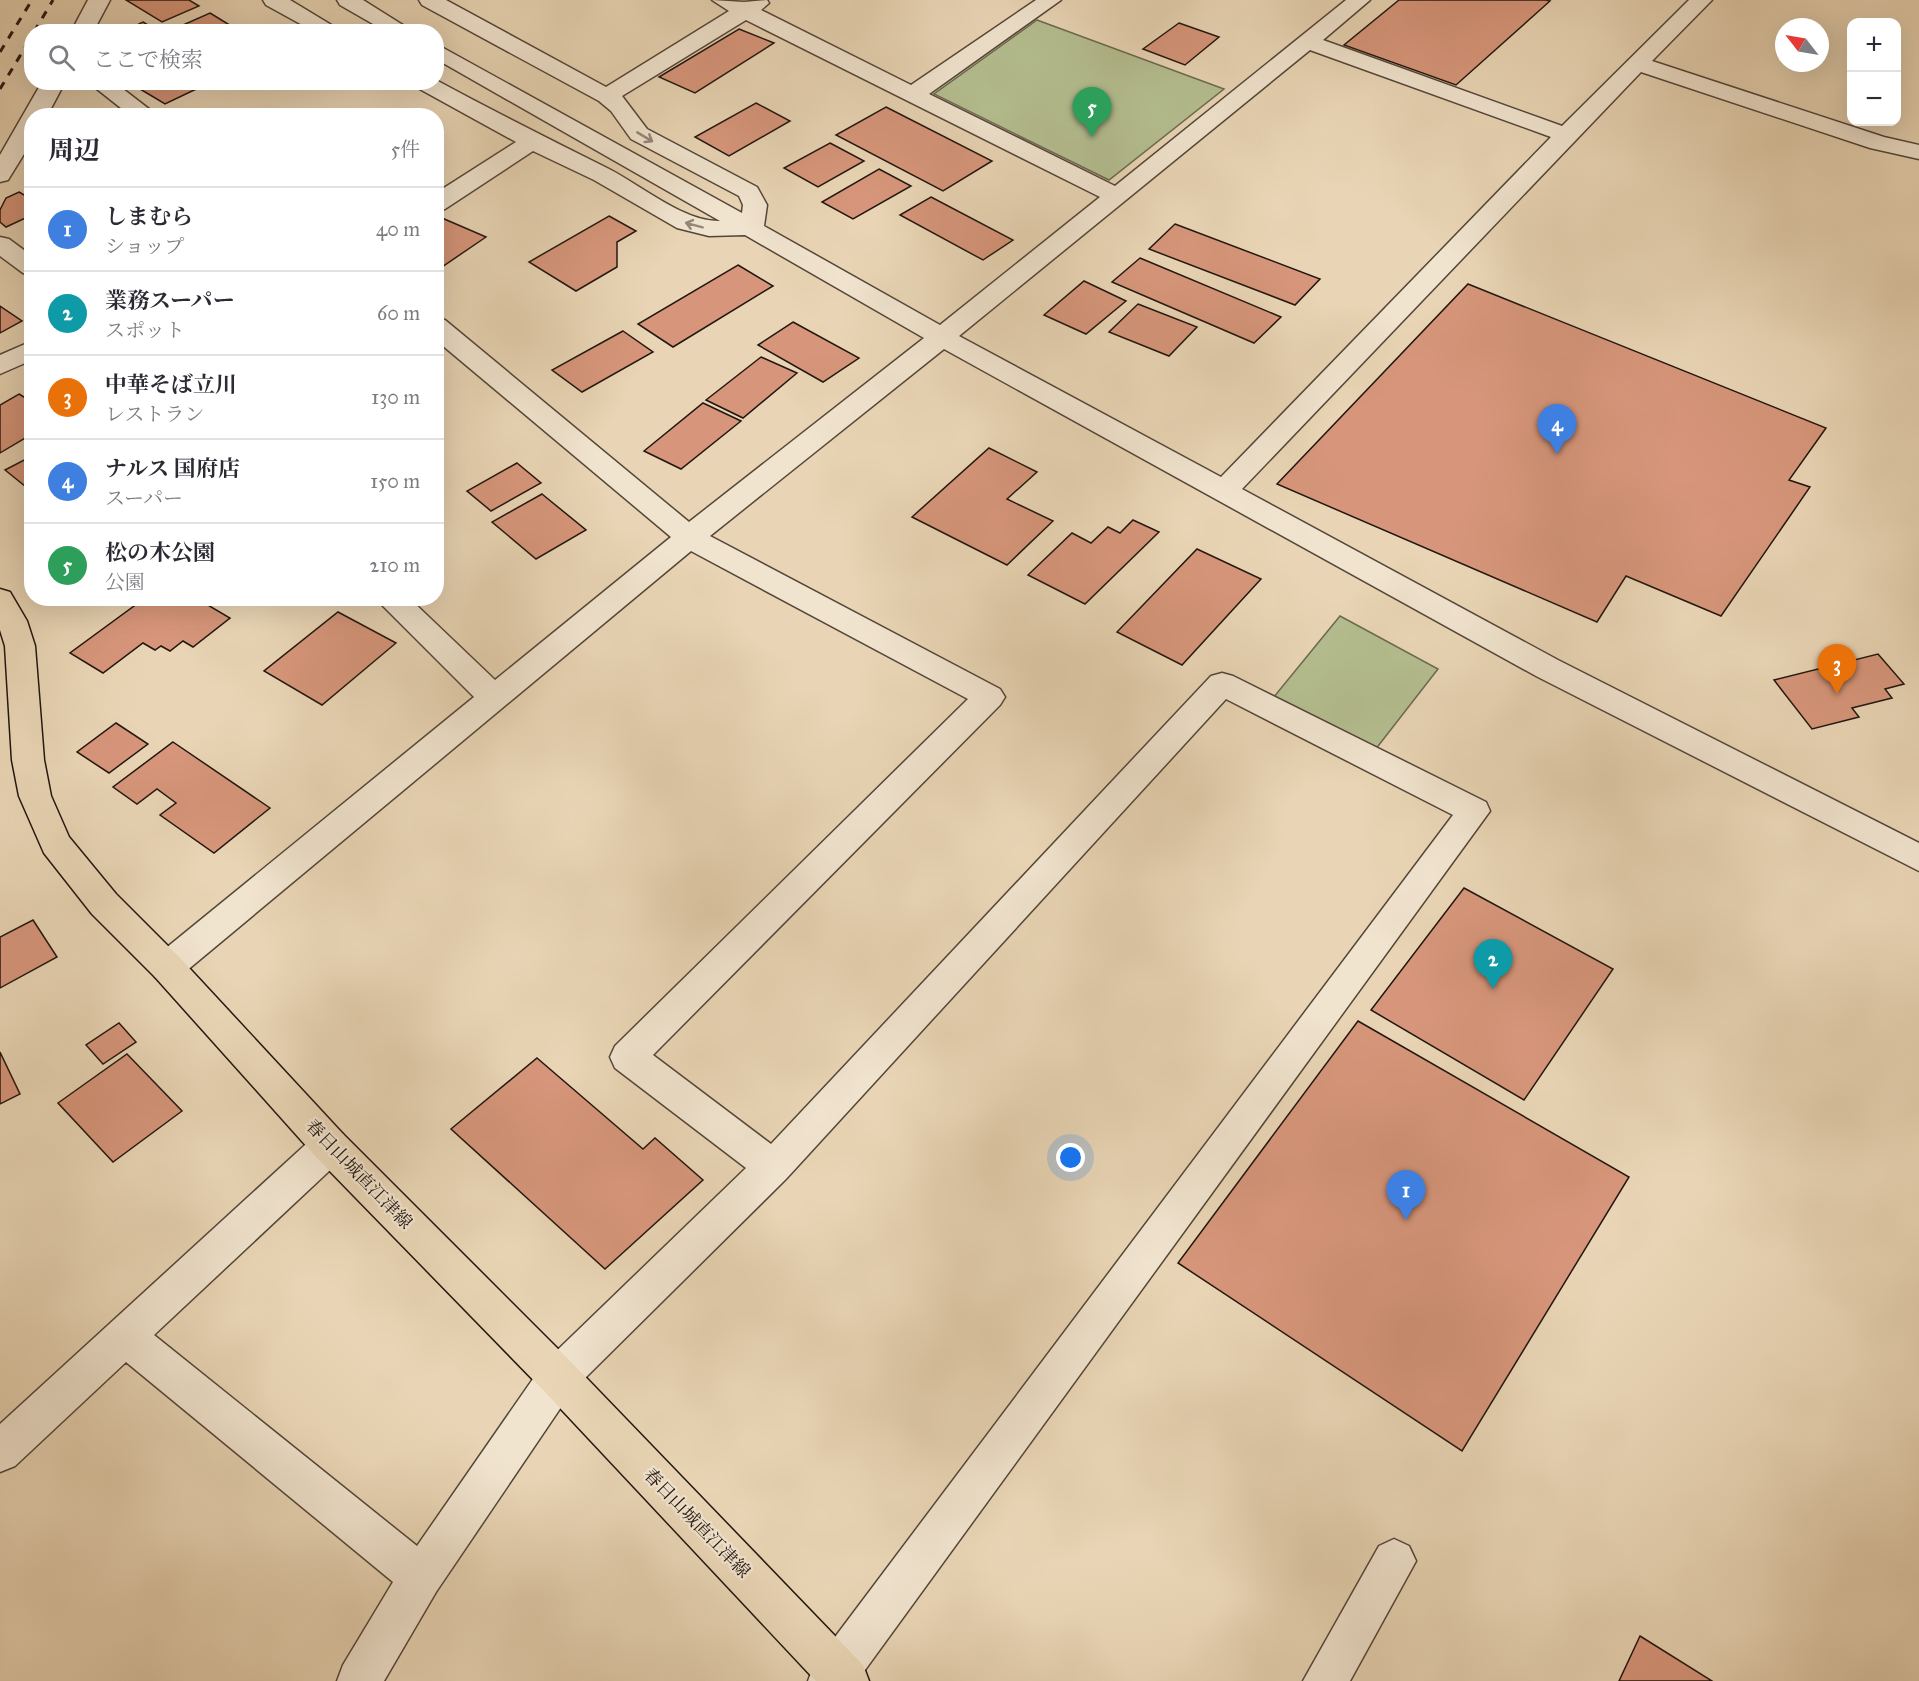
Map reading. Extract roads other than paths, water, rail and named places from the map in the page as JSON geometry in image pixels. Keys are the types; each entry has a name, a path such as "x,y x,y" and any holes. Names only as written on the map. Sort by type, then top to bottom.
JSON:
{"main road":[{"name":"春日山城直江津線","path":"0,599 12,621 20,646 28,760 35,796 57,844 104,904 167,967 330,1146 558,1377 838,1678"}],"street":[{"path":"86,24 99,0"},
{"path":"274,0 318,24"},
{"path":"348,0 389,24"},
{"path":"430,0 607,96 620,104 633,129 639,134 749,192 755,205 752,228"},
{"path":"723,0 754,6 913,94 1115,195"},
{"path":"913,94 1050,0"},
{"path":"167,967 689,537 942,337 1359,0"},
{"path":"1224,491 1566,135 1701,0"},
{"path":"607,96 754,6"},
{"path":"1308,42 1566,135"},
{"path":"444,55 942,337 1547,668 1919,858"},
{"path":"1638,64 1878,143 1919,152"},
{"path":"39,108 50,90"},
{"path":"110,90 136,108"},
{"path":"438,90 686,223 709,229 752,228"},
{"path":"0,175 24,134"},
{"path":"444,199 532,142"},
{"path":"0,244 24,262"},
{"path":"444,333 689,537 989,697 628,1057 773,1167"},
{"path":"0,366 24,353"},
{"path":"398,606 495,699"},
{"path":"359,1681 421,1577 558,1377 773,1167 1222,684 1474,811 838,1678"},
{"path":"0,1452 330,1146"},
{"path":"126,1337 421,1577"},
{"path":"1325,1681 1394,1561"}],"railway":[{"path":"0,52 32,0"},
{"path":"39,24 53,0"},
{"path":"0,89 24,49"}],"place":[{"name":"松の木公園","path":"1092,137"},
{"name":"ナルス 国府店","path":"1557,454"},
{"name":"中華そば立川","path":"1837,694"},
{"name":"業務スーパー","path":"1493,989"},
{"name":"しまむら","path":"1406,1220"}]}
